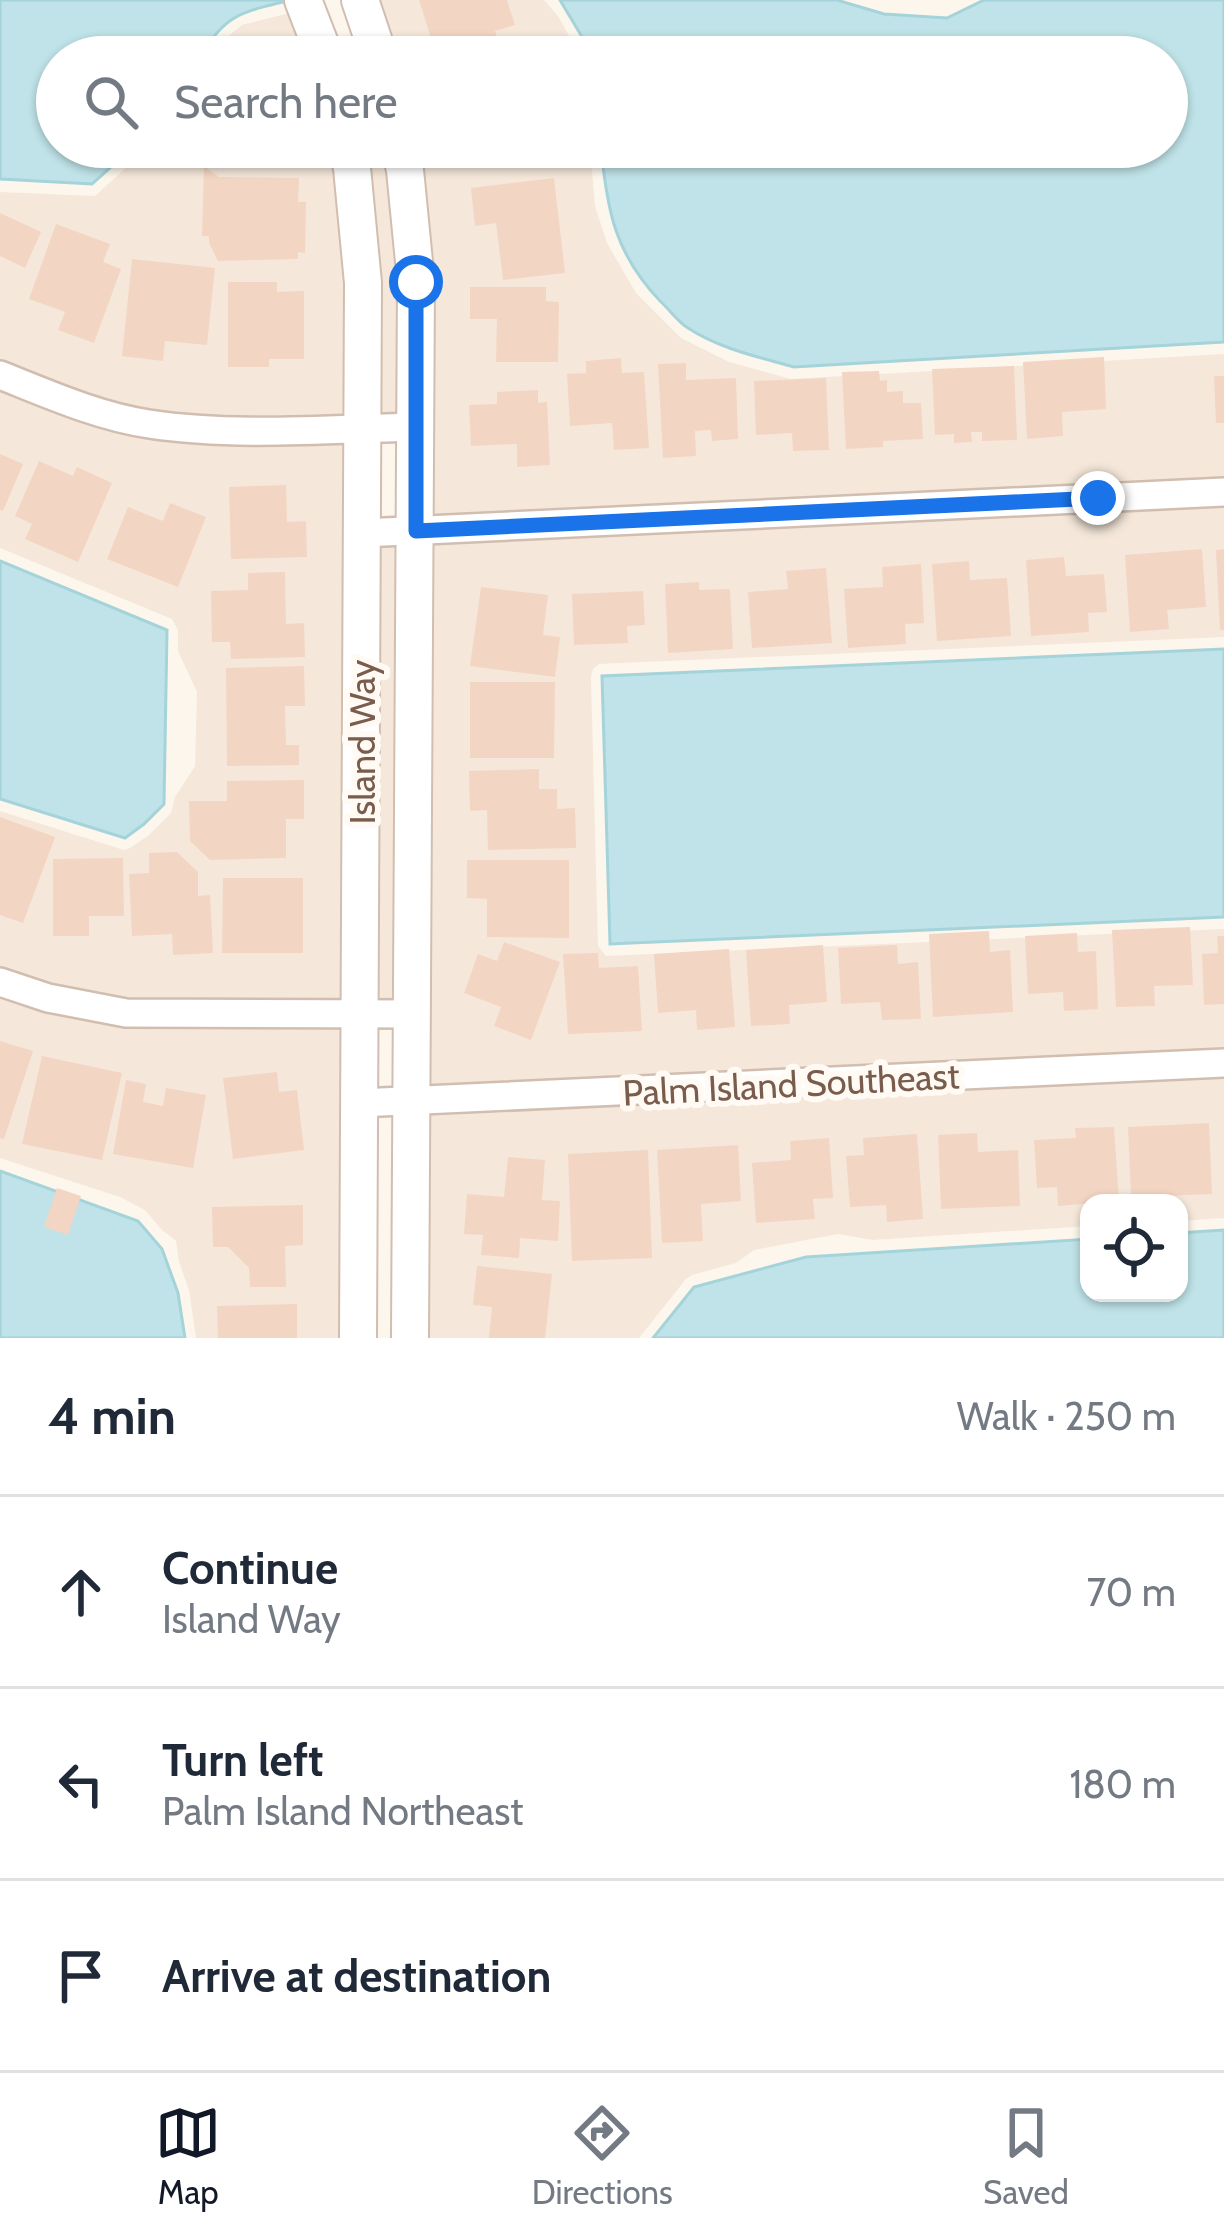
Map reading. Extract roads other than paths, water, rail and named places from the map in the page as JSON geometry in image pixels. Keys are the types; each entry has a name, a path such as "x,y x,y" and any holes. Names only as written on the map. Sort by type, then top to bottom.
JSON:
{"street":[{"path":"360,0 372,36"},
{"path":"304,2 317,36"},
{"name":"Island Way","path":"352,168 363,283 358,1338"},
{"name":"Island Way","path":"402,168 416,282 410,1338"},
{"path":"0,375 79,406 146,424 215,430 416,427"},
{"path":"363,533 1224,492"},
{"path":"0,982 48,998 126,1013 412,1014"},
{"name":"Palm Island Southeast","path":"359,1103 1224,1064"}],"water":[{"path":"0,0 291,0 238,16 215,36 36,36 36,168 110,168 92,184 0,179"},
{"path":"560,0 837,0 884,14 947,18 984,0 1224,0 1224,342 794,367 740,352 681,323 633,267 616,231 606,191 603,168 1188,168 1188,36 581,36"},
{"path":"0,561 167,630 164,804 125,838 0,799"},
{"path":"1224,649 1224,917 610,944 602,676"},
{"path":"0,1171 138,1221 162,1249 178,1293 185,1338 0,1338"},
{"path":"1224,1230 1224,1338 653,1338 694,1287 806,1257 1080,1240 1080,1302 1188,1302 1188,1232"}]}
